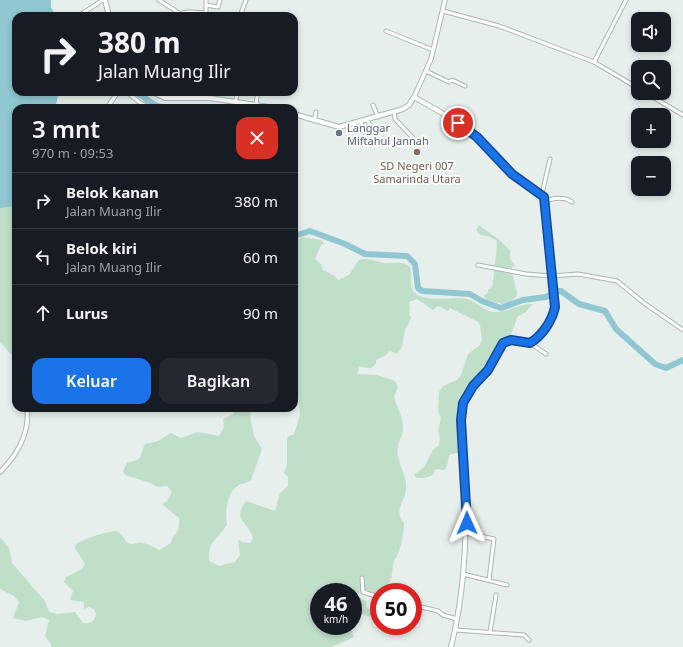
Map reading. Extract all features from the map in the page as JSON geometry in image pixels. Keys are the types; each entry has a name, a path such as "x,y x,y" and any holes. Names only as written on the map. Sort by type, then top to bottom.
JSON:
{"main road":[{"path":"104,0 108,12"},
{"path":"161,96 165,98 205,97 249,104"},
{"path":"298,115 339,128 405,108 414,97 464,126 477,137 512,174 542,194 545,202 555,302 554,311 541,335 530,343 511,340 503,343 488,370 469,392 462,408 466,533 463,574 456,630 451,647"}],"street":[{"path":"84,12 104,0"},
{"path":"159,0 173,12"},
{"path":"206,0 206,12"},
{"path":"206,5 218,6 220,0"},
{"path":"242,12 246,0"},
{"path":"414,97 426,71 433,50 445,0"},
{"path":"594,62 626,0"},
{"path":"443,11 499,26 594,62 631,84"},
{"path":"386,31 433,50"},
{"path":"426,71 449,82 452,80 465,86"},
{"path":"132,96 143,104"},
{"path":"235,102 237,96"},
{"path":"256,104 257,98"},
{"path":"658,100 683,115"},
{"path":"373,105 378,117"},
{"path":"314,121 316,112"},
{"path":"394,112 395,119 413,138"},
{"path":"367,120 371,127"},
{"path":"361,122 369,142"},
{"path":"542,194 550,159"},
{"path":"545,202 554,198 572,202"},
{"path":"478,265 552,277 578,274 617,281 644,303 683,330"},
{"path":"530,343 546,354"},
{"path":"0,472 10,463 21,444 26,429 27,412"},
{"path":"466,533 494,539 489,580"},
{"path":"463,574 507,585"},
{"path":"362,578 363,592 370,594"},
{"path":"490,632 496,595"},
{"path":"422,607 438,611 443,615 457,619"},
{"path":"456,630 524,635 529,640"}],"green space":[{"path":"12,206 12,356 0,342 0,208"},
{"path":"479,225 499,240 510,251 510,258 515,266 512,267 512,270 517,296 509,303 502,304 488,300 483,296 488,293 488,289 491,288 493,283 497,245 496,240 488,236 480,235 476,230"},
{"path":"302,237 321,240 324,244 321,245 315,259 321,264 323,270 335,276 338,280 349,275 359,260 366,259 385,263 401,263 410,267 411,285 413,291 427,298 457,298 470,300 491,312 499,312 523,305 533,304 526,312 518,316 510,337 498,342 489,360 462,393 457,418 461,452 449,455 447,467 444,470 435,469 433,475 425,478 416,478 414,475 424,467 433,450 439,445 440,438 438,432 441,418 438,411 439,392 443,386 457,380 461,375 468,354 480,345 482,340 480,325 478,322 450,308 448,311 438,306 433,310 417,299 409,302 409,315 411,317 405,330 402,345 397,354 389,351 386,355 376,360 376,364 371,368 359,367 357,374 377,375 395,381 398,387 394,397 401,417 403,429 398,444 398,456 406,489 400,506 400,514 404,523 400,549 394,560 391,579 389,583 370,583 370,595 362,594 362,583 310,583 310,635 353,635 354,637 332,647 51,647 51,644 45,636 49,620 42,617 25,621 13,618 19,602 14,596 0,589 0,537 9,548 12,563 45,601 49,612 58,614 75,612 83,623 92,622 96,614 94,609 89,607 84,609 84,602 70,600 73,591 64,582 66,577 82,569 85,564 75,548 76,544 98,535 116,531 119,532 130,544 143,543 159,550 171,543 179,527 179,518 162,504 167,501 172,492 167,486 158,487 125,475 123,471 127,463 137,460 140,457 145,444 158,441 171,433 181,438 198,432 219,436 224,427 223,419 232,415 235,412 250,412 254,436 262,449 251,480 239,485 231,493 226,509 227,525 212,544 209,554 209,561 219,566 235,562 240,555 238,541 240,540 241,542 250,543 253,539 240,513 246,501 275,511 280,493 288,486 288,477 284,473 287,464 287,437 294,434 300,415 298,394 298,240"},
{"path":"362,599 367,602 366,607 370,610 370,616 363,614"}],"water":[{"path":"0,0 51,0 51,7 53,12 12,12 12,96 58,96 56,104 12,104 12,206 0,208"}],"waterway":[{"path":"142,96 154,104"},
{"path":"298,235 310,231 345,244 365,254 407,256 415,264 418,288 422,291 470,294 482,301 501,308 523,300 546,297 557,291 561,291 579,304 605,311 616,329 655,364 666,368 683,360"}],"place":[{"name":"Langgar Miftahul Jannah","path":"339,133"},
{"name":"SD Negeri 007 Samarinda Utara","path":"417,152"}],"route":[{"path":"458,123 477,137 512,174 542,194 545,198 555,302 554,311 541,335 530,343 511,340 503,343 488,370 473,386 463,403 461,420 466,485 467,523"}]}
